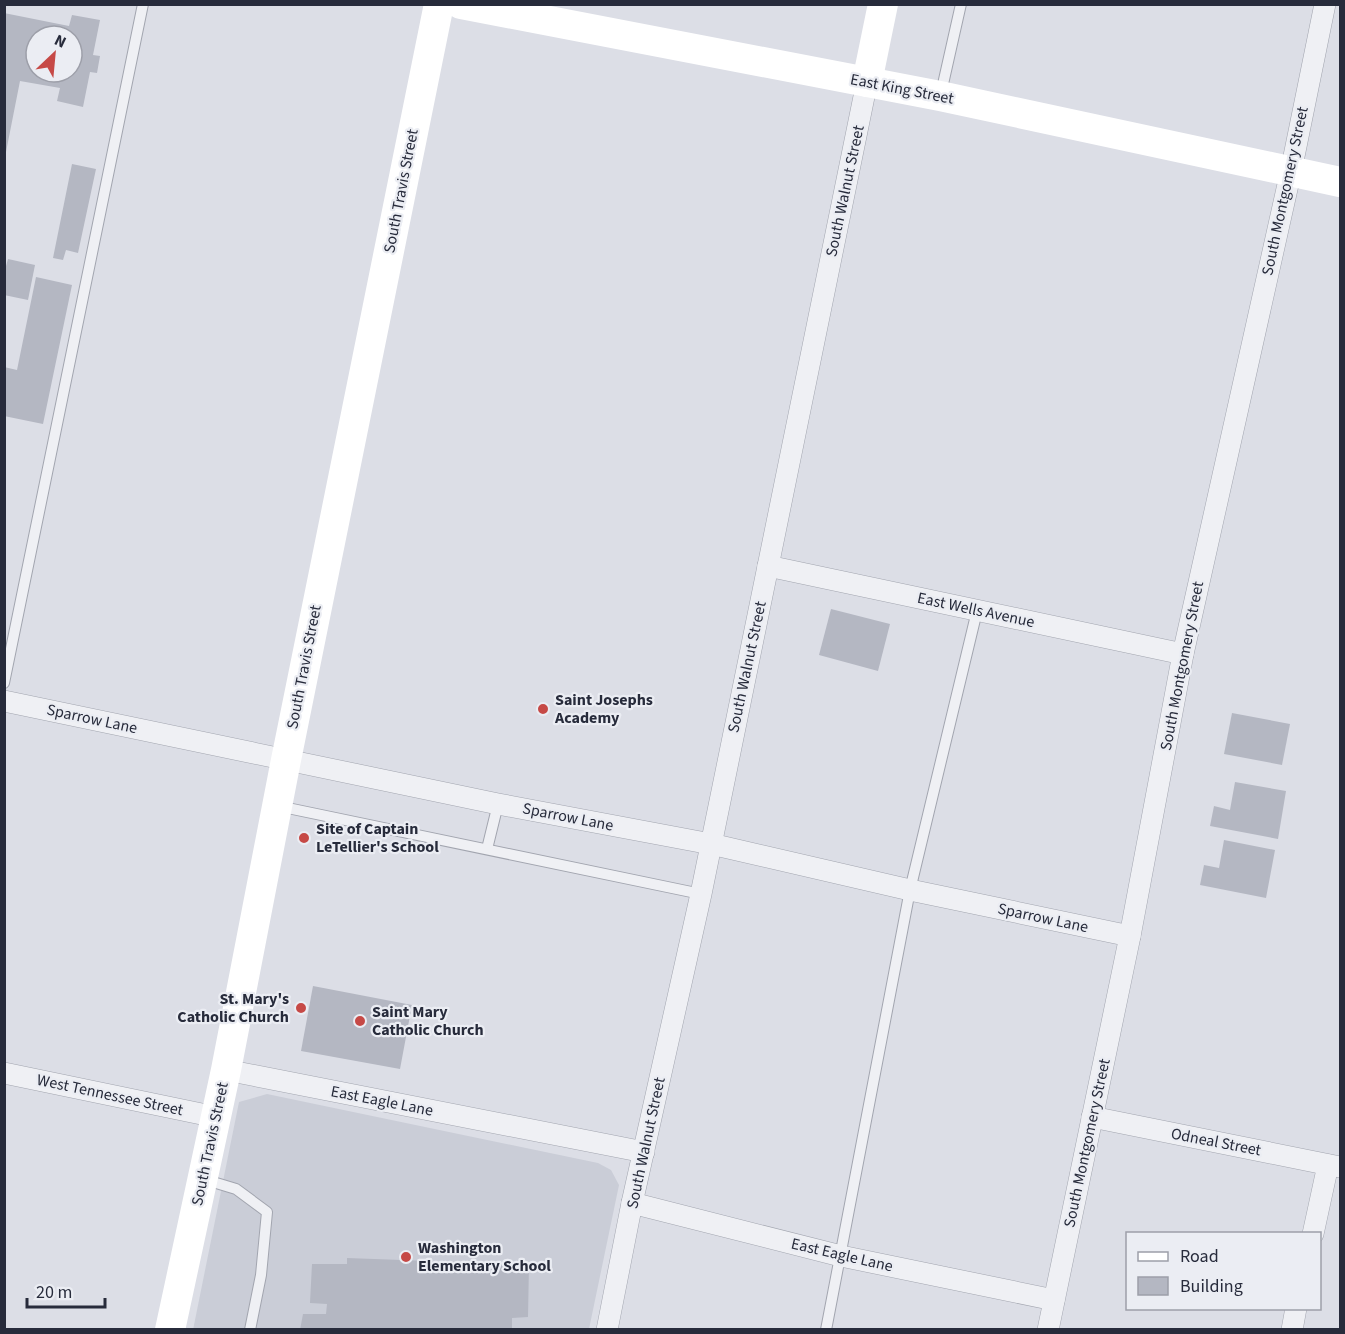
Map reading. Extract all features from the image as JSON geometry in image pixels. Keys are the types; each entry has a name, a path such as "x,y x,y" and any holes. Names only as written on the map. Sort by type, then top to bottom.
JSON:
{"main road":[{"name":"South Travis Street","path":"170,1329 226,1070 276,805 439,4"},
{"name":"East King Street","path":"461,4 940,96 1341,182"},
{"name":"South Walnut Street","path":"867,82 883,4"}],"street":[{"name":"South Montgomery Street","path":"1048,1329 1130,936 1183,654 1291,171 1325,4"},
{"name":"South Walnut Street","path":"607,1329 632,1203 701,894 867,82"},
{"name":"East Wells Avenue","path":"768,566 1183,654"},
{"name":"Sparrow Lane","path":"4,701 498,804 711,844 910,890 1130,936"},
{"name":"East Eagle Lane","path":"226,1070 644,1152"},
{"name":"West Tennessee Street","path":"4,1073 216,1117"},
{"name":"Odneal Street","path":"1092,1117 1334,1166"},
{"path":"1313,1232 1334,1166"},
{"name":"East Eagle Lane","path":"632,1203 841,1256 1054,1300"},
{"path":"1292,1329 1296,1310"}],"lane":[{"path":"4,683 143,4"},
{"path":"940,96 961,4"},
{"path":"826,1329 910,890 977,611"},
{"path":"487,849 498,804"},
{"path":"276,805 701,894"},
{"path":"203,1179 236,1189 267,1212 261,1275 250,1329"}],"shaded area":[{"name":"Washington Elementary School","path":"267,1094 598,1163 611,1170 619,1185 589,1329 193,1330 239,1102"}],"building":[{"path":"4,13 59,24 24,24 24,82 20,81 6,152"},
{"path":"72,15 100,20 93,55 100,56 97,73 90,72 83,107 57,101 60,88 37,84 84,84 84,24 70,24"},
{"path":"72,164 96,169 78,253 66,250 63,260 53,258"},
{"path":"8,259 35,265 28,300 4,295 4,273"},
{"path":"36,277 72,285 43,424 4,416 4,367 17,370"},
{"path":"831,609 890,624 878,671 819,655"},
{"path":"1232,713 1290,724 1282,765 1224,754"},
{"path":"1235,782 1286,791 1278,839 1210,826 1214,806 1230,810"},
{"path":"1224,840 1275,850 1266,898 1200,885 1204,865 1219,868"},
{"path":"313,986 412,1005 400,1069 301,1051"},
{"name":"Washington Elementary School","path":"347,1258 483,1263 483,1269 497,1269 498,1263 529,1264 528,1317 512,1318 512,1330 300,1330 303,1314 326,1314 327,1304 310,1303 312,1264 347,1264"}],"place":[{"name":"Saint Josephs Academy","path":"543,709"},
{"name":"Site of Captain LeTellier's School","path":"304,838"},
{"name":"St. Mary's Catholic Church","path":"301,1008"},
{"name":"Saint Mary Catholic Church","path":"360,1021"},
{"name":"Washington Elementary School","path":"406,1257"}]}
